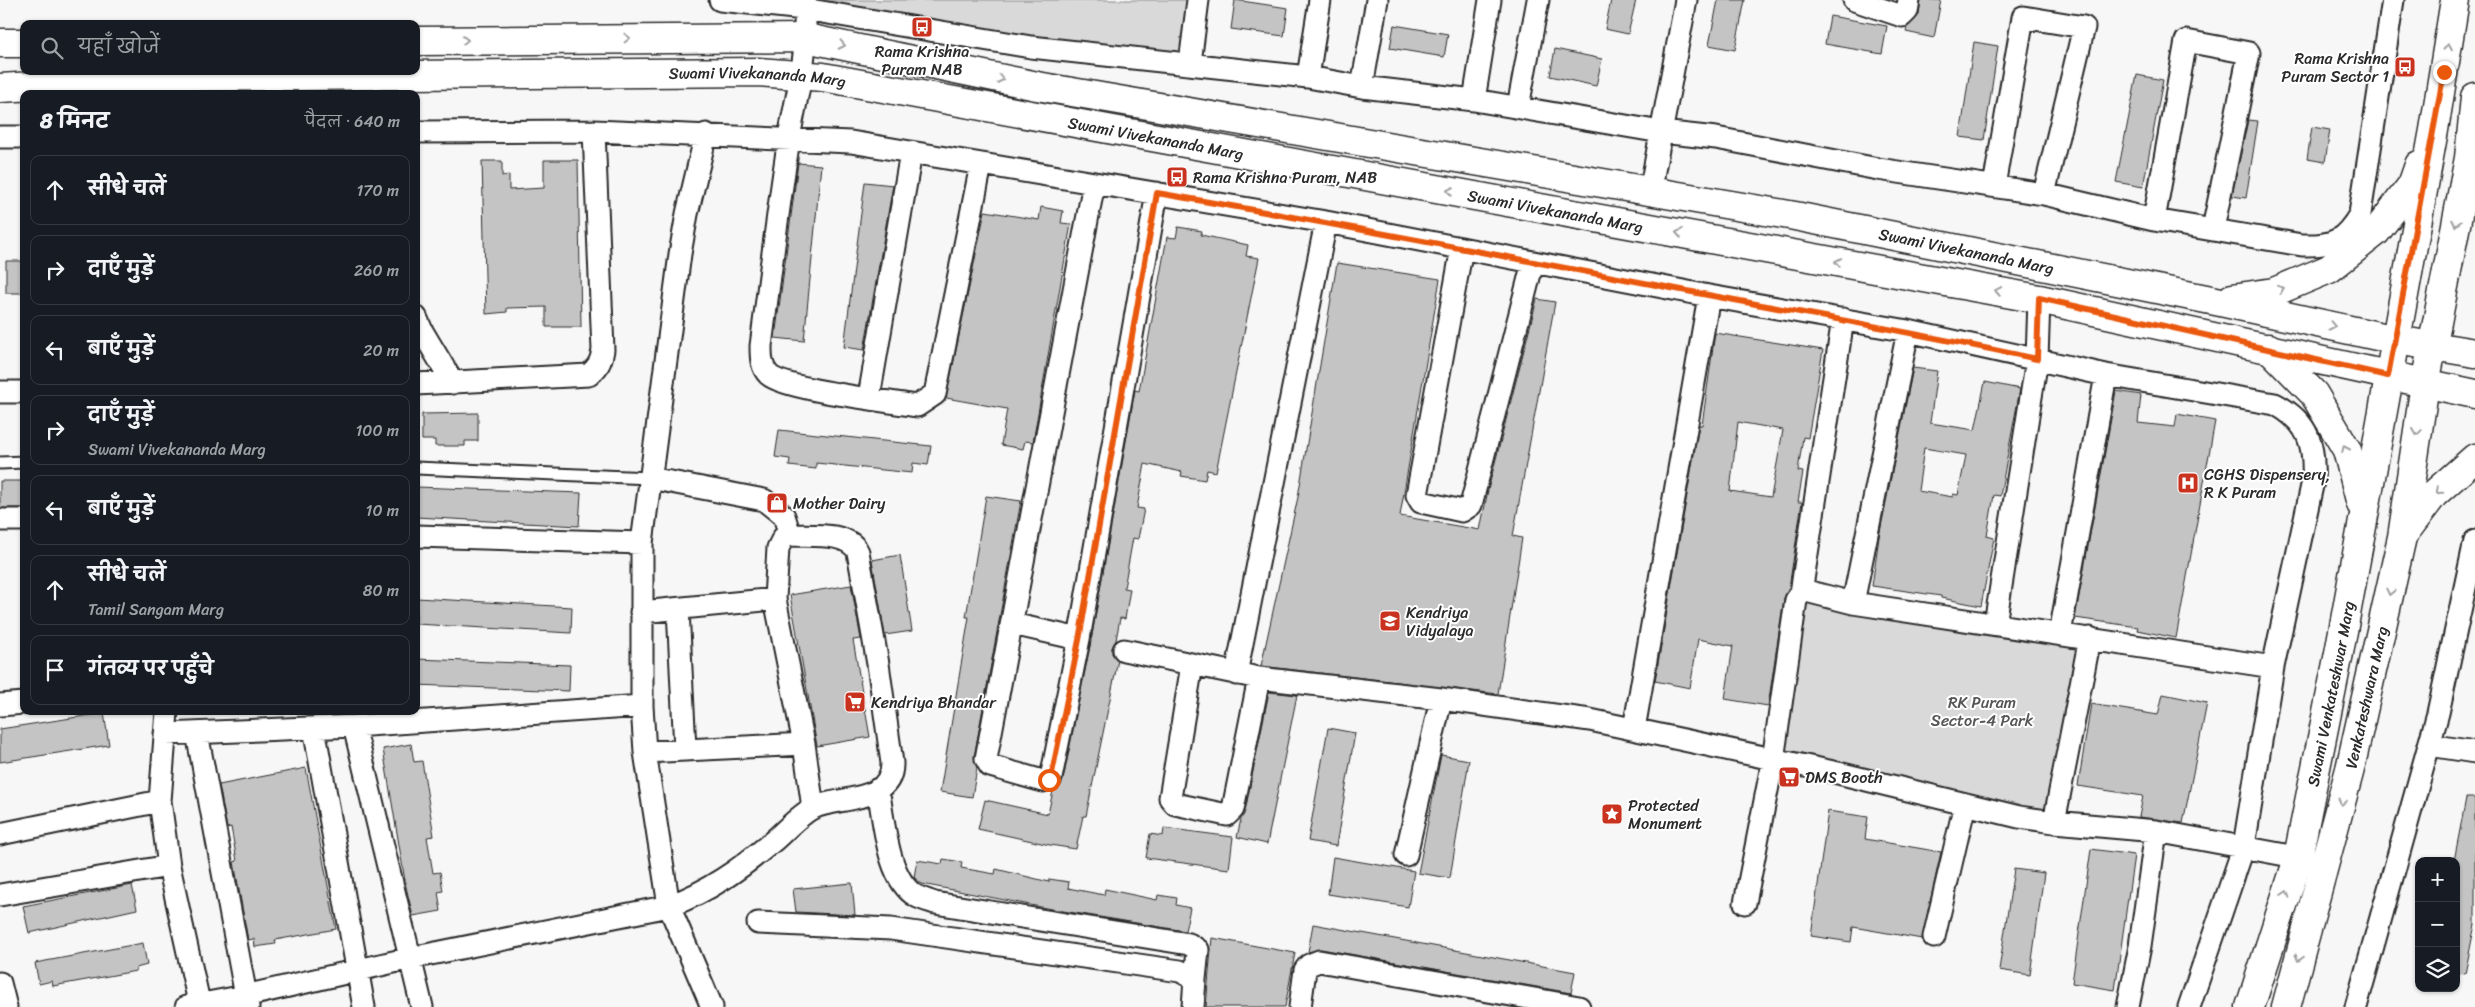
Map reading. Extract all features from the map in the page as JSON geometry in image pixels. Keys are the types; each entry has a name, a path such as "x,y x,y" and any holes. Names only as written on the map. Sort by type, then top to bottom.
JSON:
{"street":[{"path":"720,0 804,4 1031,48 1190,63 1308,77 1362,87 1474,100 1661,132 1716,138 1878,169 2044,194 2154,220 2302,245 2335,242 2353,227 2360,214 2393,0"},
{"path":"1190,63 1198,0"},
{"path":"1308,77 1320,0"},
{"path":"1362,87 1377,0"},
{"path":"1474,100 1490,0"},
{"path":"1518,107 1538,0"},
{"path":"1650,192 1686,0"},
{"path":"1854,0 1902,16 1907,11 1909,0"},
{"path":"2216,301 2274,292 2329,269 2376,232 2412,185 2434,130 2455,0"},
{"path":"804,4 806,38 789,138 761,346 763,365 776,379 817,390 918,406 934,394 981,165"},
{"path":"1994,186 2023,17 2084,27 2044,194"},
{"name":"Swami Vivekananda Marg","path":"420,41 806,38 1037,86 1804,218 2216,301 2396,340 2475,353"},
{"path":"2154,220 2186,41 2248,53 2213,229"},
{"path":"0,43 20,42"},
{"name":"Swami Vivekananda Marg","path":"420,75 758,72 843,81 2039,298 2475,394"},
{"name":"Swami Vivekananda Marg","path":"0,88 184,77 414,75"},
{"path":"2475,97 2469,158 2475,208"},
{"name":"Swami Venkateshwar Marg","path":"2250,1007 2298,856 2339,653 2434,130"},
{"path":"420,132 594,131 706,134 851,142 1326,222 1709,296 1908,331 2106,375 2275,404 2289,412 2304,429 2311,441 2314,458 2313,481 2273,667 2244,846 2189,1007"},
{"path":"420,384 589,375 601,362 603,350 594,131"},
{"path":"706,134 683,234 642,543 640,612 645,752 669,906 712,1007"},
{"path":"0,137 20,137"},
{"path":"869,397 911,153"},
{"name":"Venkateshwara Marg","path":"2288,1006 2350,769 2402,537 2431,347 2469,158"},
{"path":"1094,183 987,762 990,766 1043,781 1051,778 1079,640 1157,193"},
{"path":"1236,674 1326,222"},
{"path":"1462,248 1417,495 1421,502 1462,511 1471,505 1533,262"},
{"path":"1634,729 1709,296"},
{"path":"1995,624 2037,359 2039,298"},
{"path":"1744,903 1773,760 1796,600 1801,592 1843,319"},
{"path":"420,326 453,383"},
{"path":"1853,603 1908,331"},
{"path":"2268,348 2314,394 2347,450 2364,513"},
{"path":"2060,634 2106,375"},
{"path":"0,392 20,392"},
{"path":"2402,537 2434,494 2475,458"},
{"path":"650,478 764,500 784,516 790,535"},
{"path":"0,520 20,520"},
{"path":"167,715 160,801 169,866 195,1006 247,1001 357,970 669,906 707,890 738,869 813,808 861,797 878,789 888,778 892,763 878,664 858,552 856,548 844,539 790,535 783,538 778,548 775,599 804,744 813,808"},
{"path":"420,536 642,543"},
{"path":"2356,1007 2429,745 2475,541"},
{"path":"1801,592 1806,591 1853,603 2273,667"},
{"path":"640,612 775,599"},
{"path":"678,608 685,750"},
{"path":"1012,624 1079,640"},
{"path":"2054,822 2090,638"},
{"path":"1124,650 1259,678 1441,699 1590,720 1965,804 2054,822 2156,831 2298,856 2325,864"},
{"path":"1192,665 1170,798 1175,804 1227,815 1233,809 1259,678"},
{"path":"1406,855 1441,699"},
{"path":"0,704 20,703"},
{"path":"165,734 301,722 354,726 642,706"},
{"path":"301,722 364,1007"},
{"path":"354,726 422,1007"},
{"path":"197,732 247,1001"},
{"path":"645,752 804,744"},
{"path":"2429,745 2475,752"},
{"path":"878,789 893,868 902,883 916,896 935,903 1189,944 1198,950 1193,1007"},
{"path":"0,834 160,801"},
{"path":"1934,937 1965,804"},
{"path":"2128,1007 2140,946 2156,831"},
{"path":"0,896 169,866"},
{"path":"758,923 891,929 1180,971 1196,979"},
{"path":"1300,1007 1305,970 1309,965 1319,961 1579,1007"},
{"path":"0,983 6,1007"}],"lane":[{"path":"0,463 20,462"},
{"path":"420,468 650,478"}],"green space":[{"path":"805,0 1189,0 1183,60 1125,53"},
{"name":"RK Puram Sector-4 Park","path":"1801,593 2090,638 2054,822 1774,752"}],"building":[{"path":"1235,0 1288,8 1284,36 1231,29"},
{"path":"1611,0 1636,0 1628,34 1605,29"},
{"path":"1718,0 1745,0 1735,50 1709,45"},
{"path":"1921,0 1941,0 1934,38 1906,32 1907,27 1919,14"},
{"path":"1830,16 1887,26 1882,54 1825,44"},
{"path":"1394,25 1448,34 1444,57 1390,48"},
{"path":"1974,42 1998,46 1984,140 1960,137"},
{"path":"1555,49 1602,59 1596,86 1550,76"},
{"path":"2137,75 2163,80 2143,187 2116,182"},
{"path":"2248,120 2258,121 2246,198 2232,196"},
{"path":"2312,127 2330,130 2325,162 2307,159"},
{"path":"544,160 578,160 581,327 546,327 546,307 507,308 507,312 486,314 482,161 502,161 502,176 509,175 509,190 544,188"},
{"path":"798,163 821,165 804,341 775,338"},
{"path":"865,182 893,185 864,350 844,347"},
{"path":"1041,207 1063,211 1061,223 1071,224 1033,442 1025,441 1023,449 1001,445 1007,409 946,398 985,211 1039,220"},
{"path":"1178,227 1202,231 1201,235 1248,245 1246,256 1259,258 1216,472 1207,470 1205,480 1181,476 1182,472 1145,464 1137,508 1144,509 1138,539 1133,538 1124,588 1130,589 1125,619 1120,618 1116,640 1112,648 1112,654 1118,660 1086,816 1083,816 1076,849 978,829 985,800 1048,814 1053,791 1060,786 1063,780 1091,641 1135,390 1139,391 1167,237 1176,238"},
{"path":"6,261 20,261 20,293 6,293"},
{"path":"1337,263 1440,279 1400,516 1480,530 1488,490 1537,299 1555,302 1513,536 1522,538 1498,694 1261,666 1298,497"},
{"path":"1715,333 1823,350 1808,438 1803,437 1798,471 1803,472 1798,502 1802,502 1789,588 1784,598 1768,706 1725,699 1733,646 1698,639 1690,688 1655,681 1699,425 1702,425","holes":["1738,422 1783,430 1771,497 1730,491"]},
{"path":"1913,368 1937,371 1930,423 1975,430 1985,382 2020,389 2000,496 1994,495 1987,536 1994,538 1981,606 1941,598 1941,596 1872,586 1879,537","holes":["1924,448 1966,455 1958,495 1953,494 1953,497 1918,491"]},
{"path":"2116,391 2141,395 2138,423 2175,427 2177,414 2215,421 2176,638 2137,630 2138,627 2075,618"},
{"path":"478,413 478,441 465,441 465,446 435,446 435,440 422,440 422,414"},
{"path":"779,430 931,446 928,465 913,463 912,473 816,463 816,469 789,466 790,459 775,457"},
{"path":"0,481 20,481 20,508 0,508"},
{"path":"420,487 581,493 579,526 420,517"},
{"path":"986,496 1021,501 974,757 977,768 972,797 940,792 969,617 966,617"},
{"path":"900,555 912,631 885,635 872,560"},
{"path":"851,585 861,639 853,640 870,737 817,746 790,595"},
{"path":"420,598 572,607 571,633 420,624"},
{"path":"420,659 570,665 569,691 420,685"},
{"path":"1269,692 1297,695 1267,844 1237,837 1245,811"},
{"path":"2163,694 2207,703 2183,823 2139,817 2143,796 2078,786 2091,704 2158,715"},
{"path":"91,715 104,715 109,745 0,762 0,729"},
{"path":"1328,728 1355,733 1336,846 1308,841"},
{"path":"411,744 414,762 422,761 434,836 427,837 433,873 440,872 443,891 438,892 441,911 413,916 406,887 383,749"},
{"path":"1441,755 1469,760 1450,878 1418,873"},
{"path":"306,768 336,929 275,940 276,944 255,947 254,939 248,940 234,862 237,861 231,827 227,828 219,785"},
{"path":"2466,798 2475,798 2475,924 2465,974 2460,973 2460,857 2455,857"},
{"path":"1828,811 1868,817 1865,839 1941,852 1922,939 1853,927 1851,942 1811,936"},
{"path":"1164,828 1233,837 1229,869 1146,858 1150,834 1163,836"},
{"path":"2091,849 2134,855 2115,990 2072,983"},
{"path":"1333,857 1414,871 1408,907 1328,894"},
{"path":"943,859 962,862 961,868 995,874 996,869 1049,882 1049,879 1069,882 1068,888 1104,895 1105,889 1157,900 1158,895 1177,898 1176,905 1190,908 1185,931 1051,909 922,884 914,877 917,860 942,864"},
{"path":"2014,869 2044,873 2030,975 1999,970"},
{"path":"852,883 855,915 796,912 793,889"},
{"path":"132,885 137,909 29,933 23,906"},
{"path":"1313,924 1575,972 1571,993 1321,949 1308,952"},
{"path":"1212,938 1295,953 1285,1007 1206,1007"},
{"path":"143,943 147,965 136,968 136,971 53,986 52,981 39,984 35,963"}],"place":[{"name":"Rama Krishna Puram NAB","path":"922,27"},
{"name":"Rama Krishna Puram Sector 1","path":"2405,67"},
{"name":"Rama Krishna Puram, NAB","path":"1177,177"},
{"name":"CGHS Dispensery, R K Puram","path":"2188,483"},
{"name":"Mother Dairy","path":"777,503"},
{"name":"Kendriya Vidyalaya","path":"1390,621"},
{"name":"Kendriya Bhandar","path":"855,702"},
{"name":"DMS Booth","path":"1789,777"},
{"name":"Protected Monument","path":"1612,814"}],"route":[{"path":"1049,780 1051,778 1079,640 1157,193 1326,222 1709,296 1908,331 2037,359 2039,298 2388,376 2444,72"}]}
